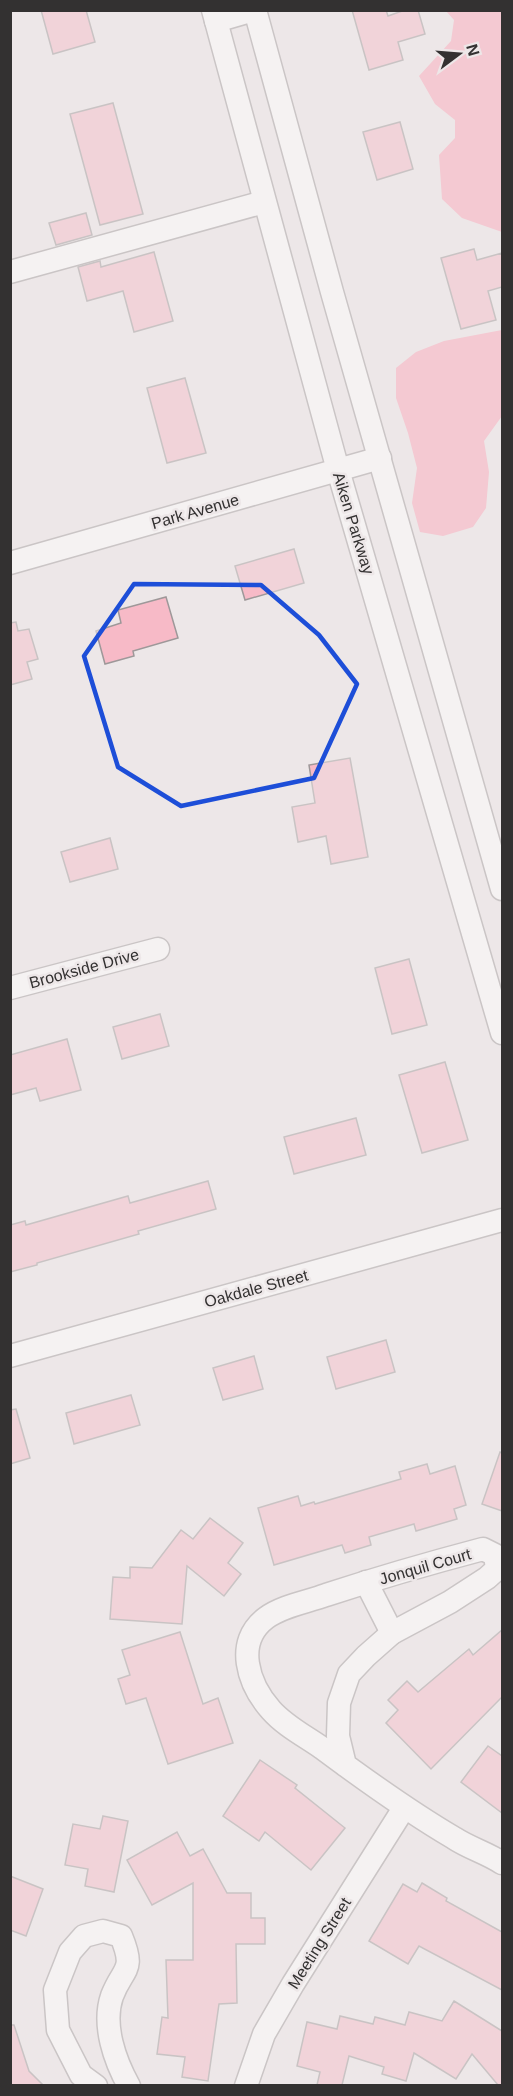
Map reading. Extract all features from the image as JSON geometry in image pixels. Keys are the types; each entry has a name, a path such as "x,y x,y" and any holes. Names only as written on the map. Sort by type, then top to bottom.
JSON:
{"street":[{"path":"215,16 254,10 502,889"},
{"name":"Aiken Parkway","path":"215,16 338,470 502,1033"},
{"path":"10,272 264,202"},
{"name":"Park Avenue","path":"10,563 380,458"},
{"name":"Brookside Drive","path":"10,988 158,949"},
{"name":"Oakdale Street","path":"10,1356 502,1220"},
{"name":"Jonquil Court","path":"345,1766 338,1736 339,1703 349,1674 392,1633 450,1602 487,1578 497,1569 495,1555 483,1549 366,1582 285,1609 268,1617 254,1629 248,1645 247,1663 256,1690 271,1710 345,1766 404,1808 456,1840 498,1858"},
{"path":"366,1582 392,1633"},
{"name":"Meeting Street","path":"246,2085 264,2034 345,1899 404,1808"},
{"path":"96,2085 81,2075 58,2030 55,1990 70,1952 84,1936 103,1931 121,1936 129,1955 126,1971 112,1997 109,2027 116,2063 129,2085"}],"highlighted area":[{"path":"134,584 261,585 319,635 357,684 314,778 181,806 118,767 84,656"}],"shaded area":[{"path":"446,11 502,11 502,232 462,218 442,199 439,155 455,138 455,120 435,104 419,76 451,41 454,20"},
{"path":"502,330 502,416 484,441 489,472 486,508 473,527 443,536 420,532 412,503 417,468 396,398 396,368 416,352 444,341"}],"building":[{"path":"41,10 86,10 95,42 53,54"},
{"path":"352,10 386,10 388,16 405,10 418,10 425,34 398,42 403,60 369,70"},
{"path":"113,103 143,214 100,225 70,114"},
{"path":"400,122 413,169 377,180 363,132"},
{"path":"86,213 92,235 56,245 49,223"},
{"path":"474,249 477,260 502,253 502,287 488,291 496,320 461,329 441,258"},
{"path":"154,252 173,321 134,332 123,291 87,301 78,267 100,261 101,267"},
{"path":"185,378 206,453 167,463 147,388"},
{"path":"294,549 304,583 245,600 235,566"},
{"path":"166,597 178,638 133,651 134,656 105,664 96,631 121,623 118,610"},
{"path":"16,622 18,631 29,629 38,659 27,662 32,679 10,685 10,623"},
{"path":"350,758 368,857 331,864 326,836 298,842 292,807 315,803 309,765"},
{"path":"110,838 118,869 70,882 61,852"},
{"path":"409,959 427,1025 392,1034 375,968"},
{"path":"160,1014 169,1046 122,1059 113,1027"},
{"path":"67,1039 81,1090 40,1101 36,1088 10,1095 10,1055"},
{"path":"445,1062 468,1140 422,1153 399,1075"},
{"path":"356,1118 366,1155 294,1174 284,1137"},
{"path":"208,1181 216,1209 10,1272 10,1225 25,1221 26,1225 128,1196 130,1203"},
{"path":"386,1340 395,1372 336,1389 327,1357"},
{"path":"254,1356 263,1389 223,1400 213,1368"},
{"path":"131,1395 140,1425 74,1444 66,1413"},
{"path":"16,1409 30,1458 10,1464 10,1410"},
{"path":"500,1452 502,1453 502,1511 482,1504"},
{"path":"427,1464 430,1474 455,1466 466,1505 454,1509 457,1519 416,1531 414,1524 369,1537 371,1545 345,1553 342,1545 274,1565 258,1508 298,1496 301,1506 314,1502 315,1504 401,1479 399,1472"},
{"path":"210,1518 243,1543 228,1563 241,1574 224,1596 187,1566 182,1624 110,1619 113,1577 130,1578 130,1567 152,1568 181,1530 193,1539"},
{"path":"502,1630 502,1697 431,1769 386,1723 398,1710 388,1700 407,1681 418,1692 469,1649 473,1655"},
{"path":"180,1632 203,1704 218,1698 233,1743 168,1764 146,1698 126,1704 118,1679 130,1675 122,1650"},
{"path":"488,1746 502,1756 502,1813 461,1782"},
{"path":"260,1760 297,1785 295,1788 345,1828 311,1870 265,1832 259,1841 223,1816"},
{"path":"103,1816 128,1821 114,1892 85,1886 88,1869 65,1865 73,1824 100,1829"},
{"path":"177,1832 190,1856 203,1849 227,1893 251,1893 251,1918 265,1918 265,1944 236,1944 237,2003 219,2004 208,2081 182,2077 185,2057 157,2054 162,2017 168,2018 166,1960 193,1960 193,1883 152,1905 127,1860"},
{"path":"10,1876 43,1889 26,1936 10,1930"},
{"path":"422,1883 447,1898 446,1901 502,1932 502,1990 419,1946 408,1964 369,1941 403,1884 417,1892"},
{"path":"454,2001 502,2031 502,2085 498,2085 472,2054 456,2079 414,2053 406,2081 382,2074 384,2067 349,2056 342,2085 317,2085 320,2072 297,2066 307,2022 337,2029 340,2016 373,2024 375,2017 405,2025 409,2012 442,2021"},
{"path":"10,2025 14,2025 29,2071 43,2085 10,2085"}]}
